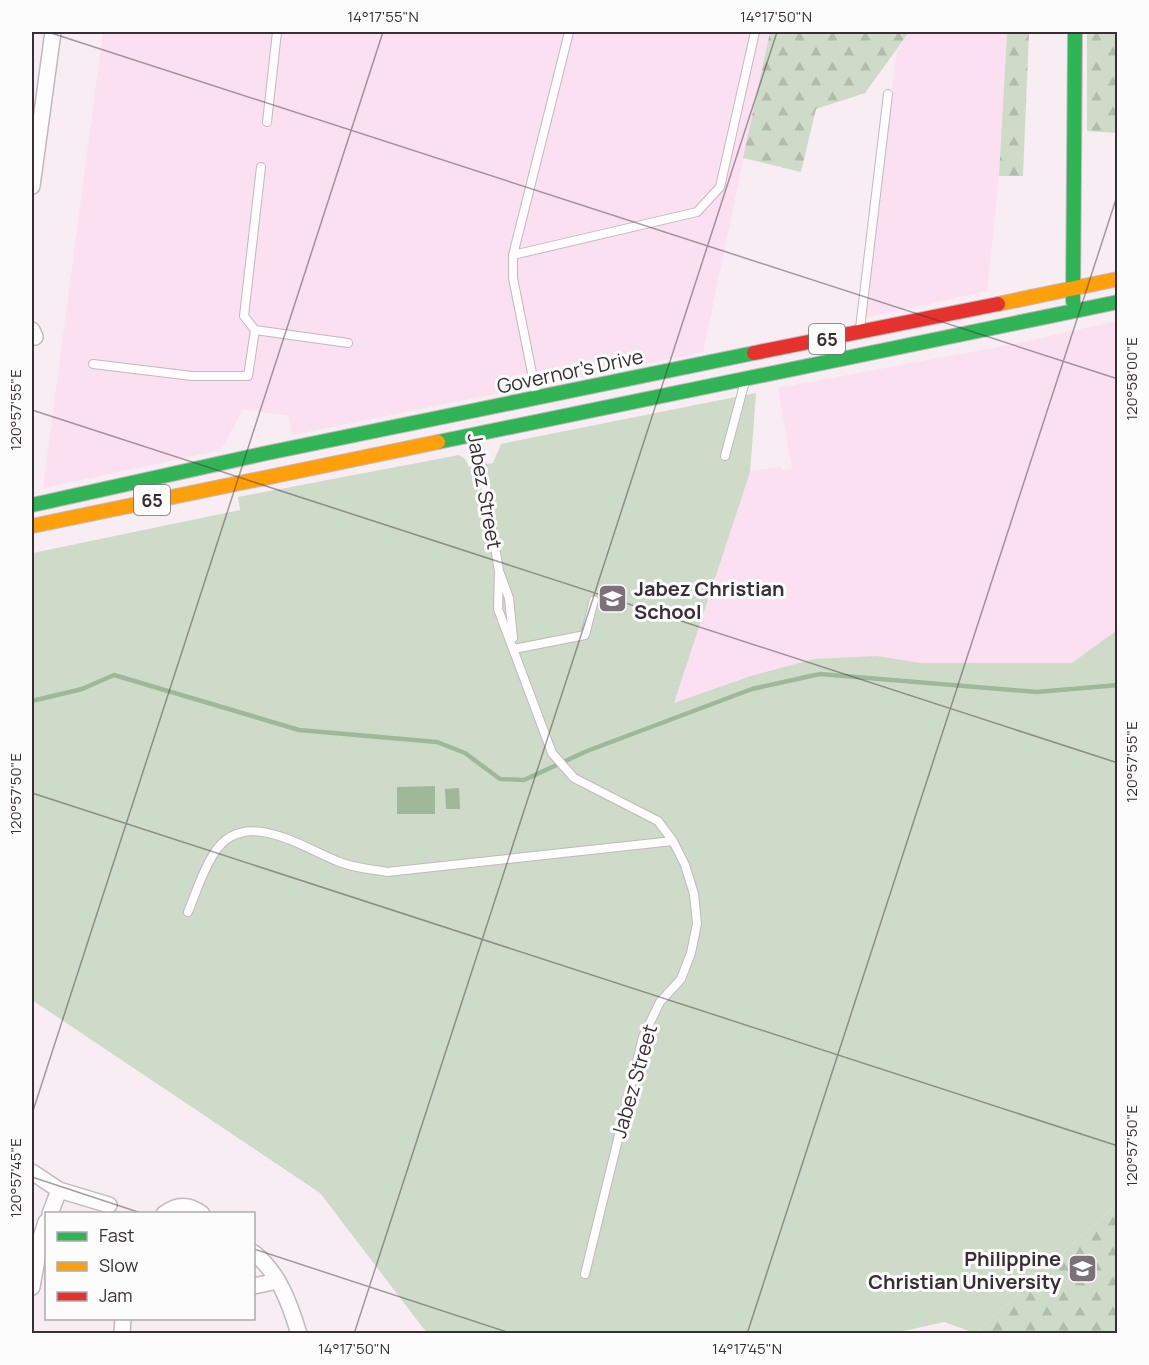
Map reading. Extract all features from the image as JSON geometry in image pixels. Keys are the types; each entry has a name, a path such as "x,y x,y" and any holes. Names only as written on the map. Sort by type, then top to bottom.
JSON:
{"main road":[{"path":"1073,311 1075,32"},
{"name":"Governor's Drive","path":"32,505 472,411 1118,279"},
{"name":"65","path":"32,526 1118,302"}],"street":[{"path":"32,186 36,121 53,32"},
{"path":"32,1172 59,1190 109,1205"},
{"path":"51,1212 59,1190"},
{"path":"167,1212 172,1208 186,1206 198,1212"},
{"path":"32,1287 45,1225"},
{"path":"255,1254 265,1262 278,1281 291,1306 299,1334"},
{"path":"255,1286 278,1281"}],"lane":[{"path":"267,122 277,32"},
{"path":"541,420 513,278 513,255 569,32"},
{"path":"513,255 698,212 720,187 755,32"},
{"path":"859,332 888,94"},
{"path":"261,167 244,316 255,330 348,343"},
{"path":"93,364 192,376 248,376 255,330"},
{"path":"725,456 746,378"},
{"name":"Jabez Street","path":"472,411 499,571 509,598 514,649"},
{"name":"Jabez Street","path":"499,571 498,609 544,734 556,759 574,778 658,821 673,841 685,865 694,894 697,924 691,952 681,979 660,1002 643,1037 585,1274"},
{"path":"514,649 585,635 594,600"},
{"path":"188,912 215,851 242,832 257,831 276,835 338,862 358,868 387,872 673,841"}],"shaded area":[{"path":"103,32 770,32 703,352 553,383 538,372 513,376 499,393 292,435 289,416 243,409 221,450 43,488"},
{"path":"909,32 1007,32 999,176 987,291 863,318 897,51"},
{"path":"1117,321 1117,630 1072,663 921,663 877,656 674,703 501,444 756,393 750,471 781,467 783,470 792,469 778,388 1009,345"},
{"path":"435,786 435,814 397,814 397,787"},
{"path":"459,788 460,809 446,809 445,789"}],"green space":[{"path":"770,32 909,32 865,93 816,109 801,172 743,158"},
{"path":"1007,32 1029,32 1023,176 999,176"},
{"path":"1087,32 1117,32 1117,133 1087,131"},
{"path":"756,393 750,472 674,703 751,676 814,659 877,656 921,663 1072,663 1117,630 1117,1204 975,1333 944,1322 890,1334 427,1333 320,1193 32,1000 33,553 240,510 238,497 459,455 465,459 469,467 493,463 501,444"},
{"name":"Philippine Christian University","path":"1117,1204 1117,1333 975,1333"}],"waterway":[{"path":"32,701 82,689 114,675 299,730 437,742 465,753 500,779 524,780 587,751 752,689 820,674 1037,692 1118,685"}],"traffic: fast":[{"path":"1073,301 1075,32"},
{"path":"438,442 1118,302"},
{"path":"32,505 267,453 754,353"}],"traffic: slow":[{"path":"998,304 1118,279"},
{"path":"32,526 438,442"}],"traffic: jam":[{"path":"754,353 998,304"}],"place":[{"name":"Jabez Christian School","path":"613,599"},
{"name":"Philippine Christian University","path":"1082,1269"}]}
